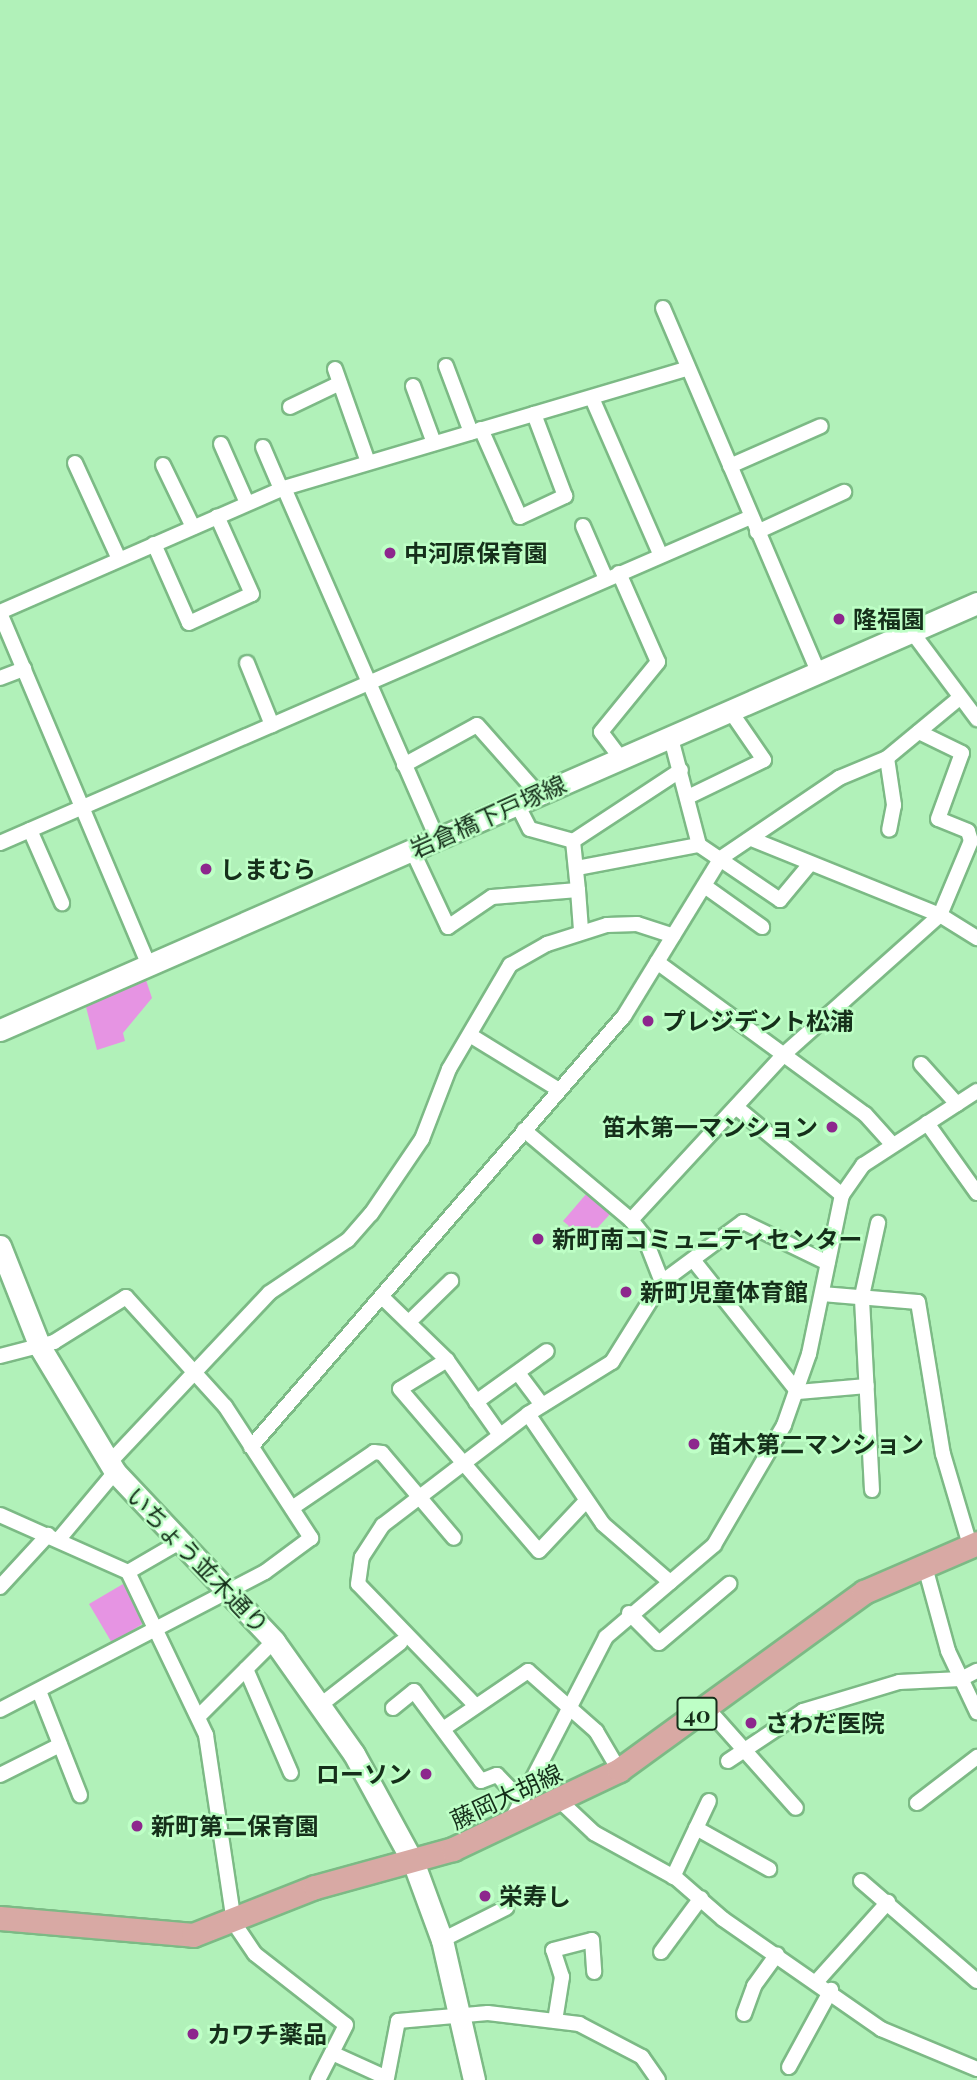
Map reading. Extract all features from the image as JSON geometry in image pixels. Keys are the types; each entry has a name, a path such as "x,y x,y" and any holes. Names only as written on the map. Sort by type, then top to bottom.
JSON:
{"main road":[{"name":"藤岡大胡線","path":"0,1918 157,1936 234,1923 315,1887 414,1864 559,1800 619,1770 864,1592 924,1563 973,1544"}],"street":[{"path":"663,308 819,673"},
{"path":"446,366 520,517 565,496 534,414"},
{"path":"149,965 0,612 282,489 687,369"},
{"path":"290,407 337,376 368,462"},
{"path":"413,386 434,443"},
{"path":"593,398 660,554"},
{"path":"730,466 821,426"},
{"path":"220,444 247,503"},
{"path":"263,447 437,839"},
{"path":"75,463 119,559"},
{"path":"163,465 193,527"},
{"path":"757,532 844,492"},
{"path":"154,544 188,624 253,594 217,516"},
{"path":"0,844 660,554 751,517"},
{"path":"583,526 658,662 601,732 621,759"},
{"name":"岩倉橋下戸塚線","path":"0,1030 977,603"},
{"path":"912,632 958,699 977,719"},
{"path":"247,663 272,725"},
{"path":"0,678 23,669"},
{"path":"251,1447 624,1016 706,887 721,858 754,840 839,778 887,758 958,699"},
{"path":"690,796 764,761 732,712"},
{"path":"404,765 477,725 538,794"},
{"path":"631,1220 783,1055 940,915 974,842 968,831 938,819 962,753 919,732"},
{"path":"671,738 690,796 699,845"},
{"path":"887,758 894,805 889,830"},
{"path":"517,804 530,829 573,841 681,771"},
{"path":"30,830 62,903"},
{"path":"754,840 940,915 977,938"},
{"path":"573,841 581,930"},
{"path":"577,868 699,845 780,900 810,864"},
{"path":"412,850 448,927 492,897 578,890"},
{"path":"706,887 762,927"},
{"path":"0,1587 54,1537 196,1371 269,1293 348,1240 371,1214 422,1139 449,1069 473,1037 510,965 581,930 637,924 673,936"},
{"path":"657,962 865,1114 892,1144"},
{"path":"473,1037 559,1090"},
{"path":"920,1064 957,1104"},
{"path":"511,1821 519,1798 606,1637 629,1613 670,1582 724,1531 798,1392 842,1195 863,1165 977,1091"},
{"path":"736,1107 842,1195"},
{"path":"927,1123 977,1193"},
{"path":"524,1130 631,1220 644,1236 662,1282"},
{"path":"475,1705 388,1620 354,1576 383,1525 528,1414 612,1362 662,1282 694,1261 743,1222 828,1263"},
{"path":"872,1490 862,1296 878,1223"},
{"name":"いちょう並木通り","path":"0,1246 40,1347 112,1467 178,1543 274,1641 323,1703 414,1864 442,1940 474,2080"},
{"path":"694,1261 798,1392"},
{"path":"409,1322 451,1281"},
{"path":"822,1294 918,1302 943,1454 973,1544"},
{"path":"0,1356 40,1347 127,1297 196,1371 251,1447 311,1538 228,1592 0,1710"},
{"path":"382,1297 447,1360 500,1435"},
{"path":"476,1402 547,1352"},
{"path":"447,1360 400,1390 459,1465 539,1551 586,1501"},
{"path":"518,1373 542,1405"},
{"path":"798,1392 867,1386"},
{"path":"528,1414 586,1501 620,1543 670,1582"},
{"path":"292,1508 374,1452 382,1453 416,1499 454,1538"},
{"path":"0,1516 54,1537 128,1572 199,1716 234,1923 255,1954 346,2025 318,2080"},
{"path":"128,1572 178,1543"},
{"path":"924,1563 961,1679 977,1712"},
{"path":"629,1613 659,1643 729,1584"},
{"path":"199,1716 274,1641"},
{"path":"323,1703 400,1643"},
{"path":"246,1669 291,1773"},
{"path":"443,1728 528,1671 604,1740 619,1770"},
{"path":"728,1761 739,1749 833,1701 899,1682 961,1679 977,1671"},
{"path":"39,1691 80,1795"},
{"path":"393,1708 414,1691 481,1781 497,1775 519,1798"},
{"path":"706,1707 739,1749 796,1808"},
{"path":"0,1775 60,1745"},
{"path":"917,1804 977,1757"},
{"path":"559,1800 594,1833 673,1877 777,1954 908,2045 976,2062"},
{"path":"673,1877 709,1801"},
{"path":"696,1828 769,1869"},
{"path":"861,1881 977,1982"},
{"path":"661,1952 701,1898"},
{"path":"818,1980 888,1902"},
{"path":"442,1940 506,1908"},
{"path":"555,2021 562,1977 554,1950 592,1940 594,1972"},
{"path":"744,2014 754,1986 777,1954"},
{"path":"789,2067 831,1990"},
{"path":"332,2053 387,2078 398,2021 459,2015 555,2021 579,2024 630,2049 658,2080"}],"shaded area":[{"path":"145,977 152,998 123,1033 125,1041 97,1050 85,1003"},
{"path":"587,1193 611,1213 580,1247 560,1238 569,1226 563,1221"},
{"path":"123,1584 144,1623 112,1643 89,1604"}],"place":[{"name":"中河原保育園","path":"390,553"},
{"name":"隆福園","path":"839,619"},
{"name":"しまむら","path":"206,869"},
{"name":"プレジデント松浦","path":"648,1021"},
{"name":"笛木第一マンション","path":"832,1127"},
{"name":"新町南コミュニティセンター","path":"538,1239"},
{"name":"新町児童体育館","path":"626,1292"},
{"name":"笛木第二マンション","path":"694,1444"},
{"name":"さわだ医院","path":"751,1723"},
{"name":"ローソン","path":"426,1774"},
{"name":"新町第二保育園","path":"137,1826"},
{"name":"栄寿し","path":"485,1896"},
{"name":"カワチ薬品","path":"193,2034"}]}
